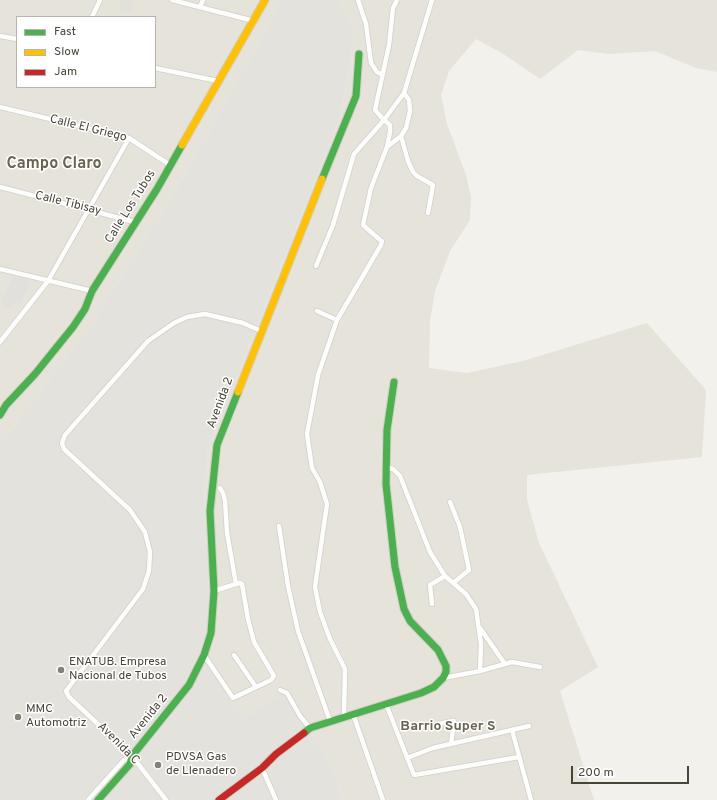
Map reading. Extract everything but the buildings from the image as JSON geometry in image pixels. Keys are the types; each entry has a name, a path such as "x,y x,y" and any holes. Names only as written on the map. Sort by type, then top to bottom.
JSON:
{"street":[{"path":"92,16 100,0"},
{"path":"172,0 254,20"},
{"path":"200,7 203,0"},
{"name":"Calle Los Tubos","path":"0,415 6,405 35,374 73,327 85,309 92,291 196,124 218,81 266,0"},
{"path":"358,0 366,24 372,63 377,72 383,75"},
{"path":"344,716 346,670 330,639 320,612 315,587 327,504 320,482 312,468 307,434 318,375 336,320 382,241 363,225 363,220 371,188 387,147 391,128 375,110 383,75 393,8 397,0"},
{"path":"316,266 333,225 354,154 384,120 404,93 432,0"},
{"path":"0,36 16,39"},
{"name":"Avenida 2","path":"88,800 124,760 132,756 189,685 204,655 211,633 214,591 210,511 217,445 261,331 356,96 359,54"},
{"path":"156,68 218,81"},
{"path":"387,147 401,136 406,128 410,111 409,100 404,93"},
{"name":"Calle El Griego","path":"0,109 128,138 170,165"},
{"path":"401,136 408,161 413,172 433,185 428,213"},
{"path":"0,342 48,282 128,138"},
{"name":"Calle Tibisay","path":"0,187 135,222"},
{"path":"0,269 48,282 92,291"},
{"path":"317,311 336,320"},
{"name":"Avenida C","path":"166,800 132,756 68,696 66,691 143,589 149,571 150,552 145,532 130,510 64,449 62,443 65,435 148,341 174,323 187,317 205,314 243,323 261,331"},
{"path":"219,800 262,768 276,754 310,728 434,687 443,678 446,672 446,666 438,650 410,622 404,609 395,567 386,484 387,430 394,382"},
{"path":"386,467 393,469 400,476 430,552 445,576 466,594 476,609 479,626 480,671"},
{"path":"220,488 223,493 227,533 236,584"},
{"path":"450,502 460,527 469,570 453,583"},
{"path":"280,526 288,586 298,631 330,721"},
{"path":"432,604 430,585 445,576"},
{"path":"204,655 233,698 271,680 274,676 254,642 248,619 243,586 239,583 214,591"},
{"path":"479,626 505,664"},
{"path":"234,655 256,687"},
{"path":"443,678 480,671 512,662 540,667"},
{"path":"280,690 287,693 300,716 310,728"},
{"path":"386,704 414,775 519,757"},
{"path":"352,714 383,800"},
{"path":"438,724 454,721 451,744"},
{"path":"407,758 433,748 529,726"},
{"path":"512,730 531,800"},
{"name":"Avenida 2","path":"98,800 130,764 132,756"},
{"path":"262,768 276,800"}],"shaded area":[{"path":"0,0 281,0 261,39 181,181 120,280 109,293 95,320 0,444"},
{"path":"121,0 133,0 130,13 119,10"},
{"path":"281,0 338,0 345,11 353,33 350,65 340,118 208,450 204,494 214,601 207,664 243,719 285,691 333,769 343,800 0,800 0,444 95,320 109,293 120,280 181,181 261,39"},
{"path":"338,0 717,0 717,72 696,68 655,51 609,54 578,50 540,79 505,55 476,39 449,71 441,95 447,124 466,175 471,197 470,220 450,251 435,291 430,321 429,368 467,373 523,361 647,323 706,390 702,457 527,475 527,500 539,543 598,667 560,691 594,800 343,800 333,769 285,691 243,719 207,664 214,601 204,494 208,450 340,118 350,65 353,34 345,11"},
{"path":"13,276 30,282 20,304 14,302 11,309 1,304"}],"traffic: fast":[{"path":"322,179 356,96 359,54"},
{"path":"0,415 6,405 35,374 73,327 85,309 92,291 157,189 182,145"},
{"path":"304,733 310,728 421,693 434,687 443,678 446,672 446,666 438,650 410,621 404,609 395,567 386,484 387,430 394,382"},
{"path":"98,800 130,764 132,756 189,685 204,655 211,633 214,591 210,511 217,445 238,392"}],"traffic: slow":[{"path":"182,145 265,0"},
{"path":"238,392 322,179"}],"traffic: jam":[{"path":"219,800 262,768 276,754 304,733"}],"place":[{"name":"ENATUB. Empresa Nacional de Tubos","path":"61,670"},
{"name":"MMC Automotriz","path":"18,717"},
{"name":"PDVSA Gas de Llenadero","path":"158,765"}],"district":[{"name":"Campo Claro","path":"54,165"},
{"name":"Barrio Super S","path":"448,727"}]}
